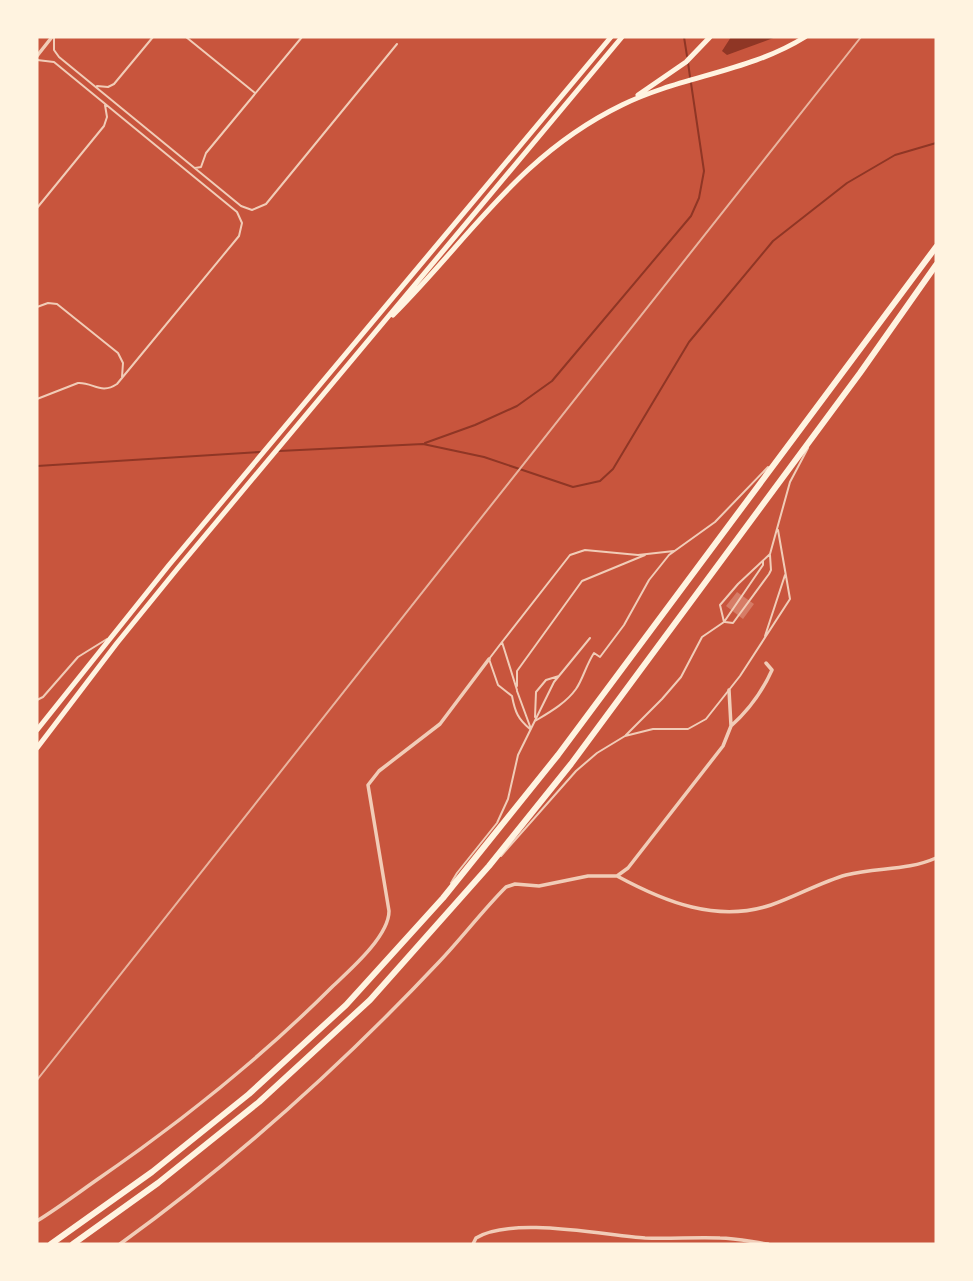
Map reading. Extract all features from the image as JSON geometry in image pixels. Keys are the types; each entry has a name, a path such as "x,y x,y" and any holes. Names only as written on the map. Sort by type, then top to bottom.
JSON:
{"highway":[{"path":"37,730 237,483 611,37"},
{"path":"37,748 117,643 622,37"},
{"path":"369,340 424,284 522,174 563,139 675,71 696,54 710,37"},
{"path":"624,104 677,84 759,60 806,37"},
{"path":"51,1244 152,1172 249,1094 346,1004 443,898 558,755 936,247"},
{"path":"74,1244 158,1183 259,1102 370,1000 489,866 571,764 936,265"}],"street":[{"path":"37,58 53,37"},
{"path":"37,1221 164,1133 242,1070 313,1006 384,930 389,911 368,785 379,771 440,724 489,659"},
{"path":"731,726 766,682 772,670 766,663"},
{"path":"617,876 640,854 723,746 731,726 729,690"},
{"path":"120,1244 167,1210 295,1104 438,962 506,887 515,884 539,886 588,876 617,876 692,909 733,912 769,906 849,874 910,867 936,858"},
{"path":"473,1244 476,1238 492,1230 543,1228 642,1237 723,1238 768,1244"}],"lane":[{"path":"53,37 56,54 243,207 252,209 262,207 397,44"},
{"path":"93,85 103,87 114,84 153,37"},
{"path":"186,37 255,94"},
{"path":"194,168 201,167 204,155 301,38 296,37"},
{"path":"37,58 54,62 237,212 242,223 239,236 111,388 95,388 78,383 37,399"},
{"path":"37,208 104,127 108,114 102,102"},
{"path":"37,307 48,303 57,304 118,353 124,368 119,381"},
{"path":"724,622 733,623 771,570 770,554 790,482 821,425"},
{"path":"535,720 561,704 577,688 585,666 594,653 600,657 625,623 649,580 675,551 715,522 780,455"},
{"path":"625,736 653,729 688,729 698,725 729,690 790,599 778,530"},
{"path":"531,730 515,712 512,696 498,685 489,659 570,555 586,550 646,554 675,551"},
{"path":"517,690 517,671 582,581 646,554"},
{"path":"724,622 720,606 738,583 770,554"},
{"path":"489,866 506,852 576,771 597,753 625,736 662,699 681,677 702,637 724,622 764,565 763,561"},
{"path":"763,640 785,574"},
{"path":"37,700 43,697 78,657 111,636"},
{"path":"443,898 457,873 485,840 503,810 518,755 535,720 560,675 590,638"},
{"path":"502,642 531,730"},
{"path":"535,720 536,692 546,680 560,675"},
{"path":"512,696 518,695"}],"shaded area":[{"path":"731,37 776,37 727,55 722,51"}],"building":[{"path":"737,592 754,604 743,619 726,606"}],"waterway":[{"path":"684,37 687,56"},
{"path":"688,62 690,77"},
{"path":"425,443 517,406 552,381 691,216 699,198 704,171 691,83"},
{"path":"279,451 423,444 484,457 573,487 600,481 613,469 689,342 773,241 847,183 895,155 936,143"},
{"path":"37,466 260,452"}],"railway":[{"path":"37,1080 861,37"}]}
